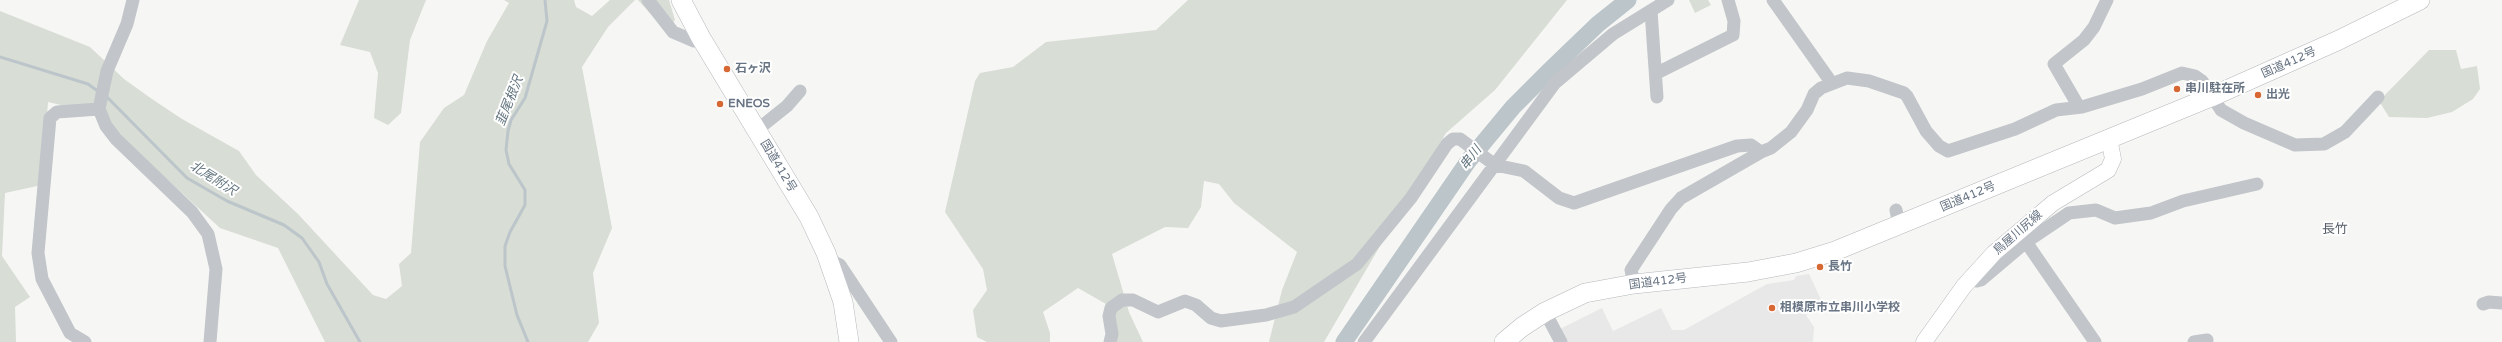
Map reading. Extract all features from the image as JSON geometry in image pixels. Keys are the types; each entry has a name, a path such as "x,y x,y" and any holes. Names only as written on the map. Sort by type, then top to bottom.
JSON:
{"highway":[{"name":"国道412号","path":"681,0 701,38 809,217 828,259 843,302 849,342"},
{"name":"国道412号","path":"1504,342 1522,326 1545,312 1585,293 1634,284 1748,272 1796,263 1835,251 1898,217 2109,138 2211,97 2346,37 2420,0"}],"main road":[{"name":"鳥屋川尻線","path":"1924,342 1970,278 1994,253 2053,203 2108,170 2113,159 2109,138"}],"street":[{"path":"133,0 127,24 107,71 99,104 106,126 116,139 192,212 208,234 212,244 216,269 210,342"},
{"path":"648,0 673,32 694,41 701,38"},
{"path":"1364,342 1493,163 1555,83 1613,34 1668,0"},
{"path":"1657,73 1733,35 1734,21 1728,0"},
{"path":"1773,0 1831,82"},
{"path":"2078,107 2054,64 2084,40 2094,27 2107,0"},
{"path":"1651,11 1657,73 1657,97"},
{"path":"1634,284 1631,270 1671,209 1681,198 1761,152 1771,148 1791,132 1807,110 1814,94 1831,82 1846,78 1869,81 1904,92 1908,96 1926,131 1939,146 1948,151 2015,129 2056,110 2078,107 2142,89 2182,73 2194,76 2202,82 2221,110 2244,123 2295,144 2324,144 2345,132 2378,97"},
{"path":"757,130 787,106 800,91"},
{"path":"85,342 70,333 42,279 38,253 50,118 57,112 99,104"},
{"path":"1111,342 1112,334 1109,320 1112,308 1122,300 1128,299 1158,312 1185,302 1196,305 1211,318 1221,321 1266,315 1294,307 1357,264 1411,198 1447,144 1453,139 1460,139 1493,163 1524,171 1559,198 1574,203 1737,146 1751,145 1761,152"},
{"path":"1970,278 1977,281 1981,280 2026,242 2069,213 2096,210 2115,218 2151,213 2183,201 2257,184"},
{"path":"2026,242 2096,342"},
{"path":"828,259 840,265 891,342"},
{"path":"2483,304 2489,302 2502,303"},
{"path":"1545,312 1561,342"}],"shaded area":[{"path":"359,0 426,0 410,40 401,113 388,125 374,118 378,73 370,52 340,45"},
{"path":"504,0 574,0 576,7 592,16 610,0 635,0 608,27 582,67 612,228 593,273 599,323 588,342 325,342 278,248 220,228 95,113 48,102 42,185 5,193 2,256 30,297 15,307 16,342 0,342 0,11 90,47 124,79 152,99 182,119 239,151 256,175 298,214 373,295 386,299 402,286 399,264 411,253 420,142 444,108 464,95 487,41 509,3"},
{"path":"638,0 669,0 675,20 666,31"},
{"path":"1188,0 1567,0 1495,90 1446,133 1324,342 1269,342 1282,290 1297,252 1234,203 1219,184 1204,181 1201,207 1188,228 1165,227 1112,254 1129,312 1143,342 1114,342 1106,304 1078,288 1043,312 1050,333 1050,342 987,342 977,337 973,310 987,290 983,269 945,212 975,81 980,73 1013,67 1046,42 1156,30"},
{"path":"1689,0 1708,0 1711,5 1695,13"},
{"path":"2429,50 2456,50 2461,69 2477,66 2480,89 2473,99 2452,112 2427,118 2389,117 2379,101"},
{"name":"相模原市立串川小学校","path":"1809,274 1824,306 1806,315 1814,327 1813,342 1566,342 1560,329 1602,308 1613,331 1661,308 1672,330 1684,330 1767,284 1794,280 1796,276"}],"waterway":[{"name":"韮尾根沢","path":"528,342 517,315 505,266 505,246 510,232 525,205 525,190 509,164 506,150 511,120 525,98 547,21 545,0"},
{"name":"串川","path":"1344,342 1469,160 1513,107 1598,24 1628,0"},
{"name":"北尾附沢","path":"0,57 88,84 99,92"},
{"name":"北尾附沢","path":"106,96 187,178 227,201 284,225 302,238 319,262 327,284 360,342"}],"place":[{"name":"石ヶ沢","path":"727,69"},
{"name":"串川駐在所","path":"2177,89"},
{"name":"出光","path":"2258,95"},
{"name":"ENEOS","path":"720,104"},
{"name":"長竹","path":"1820,267"},
{"name":"相模原市立串川小学校","path":"1772,308"}],"district":[{"name":"長竹","path":"2335,230"}]}
